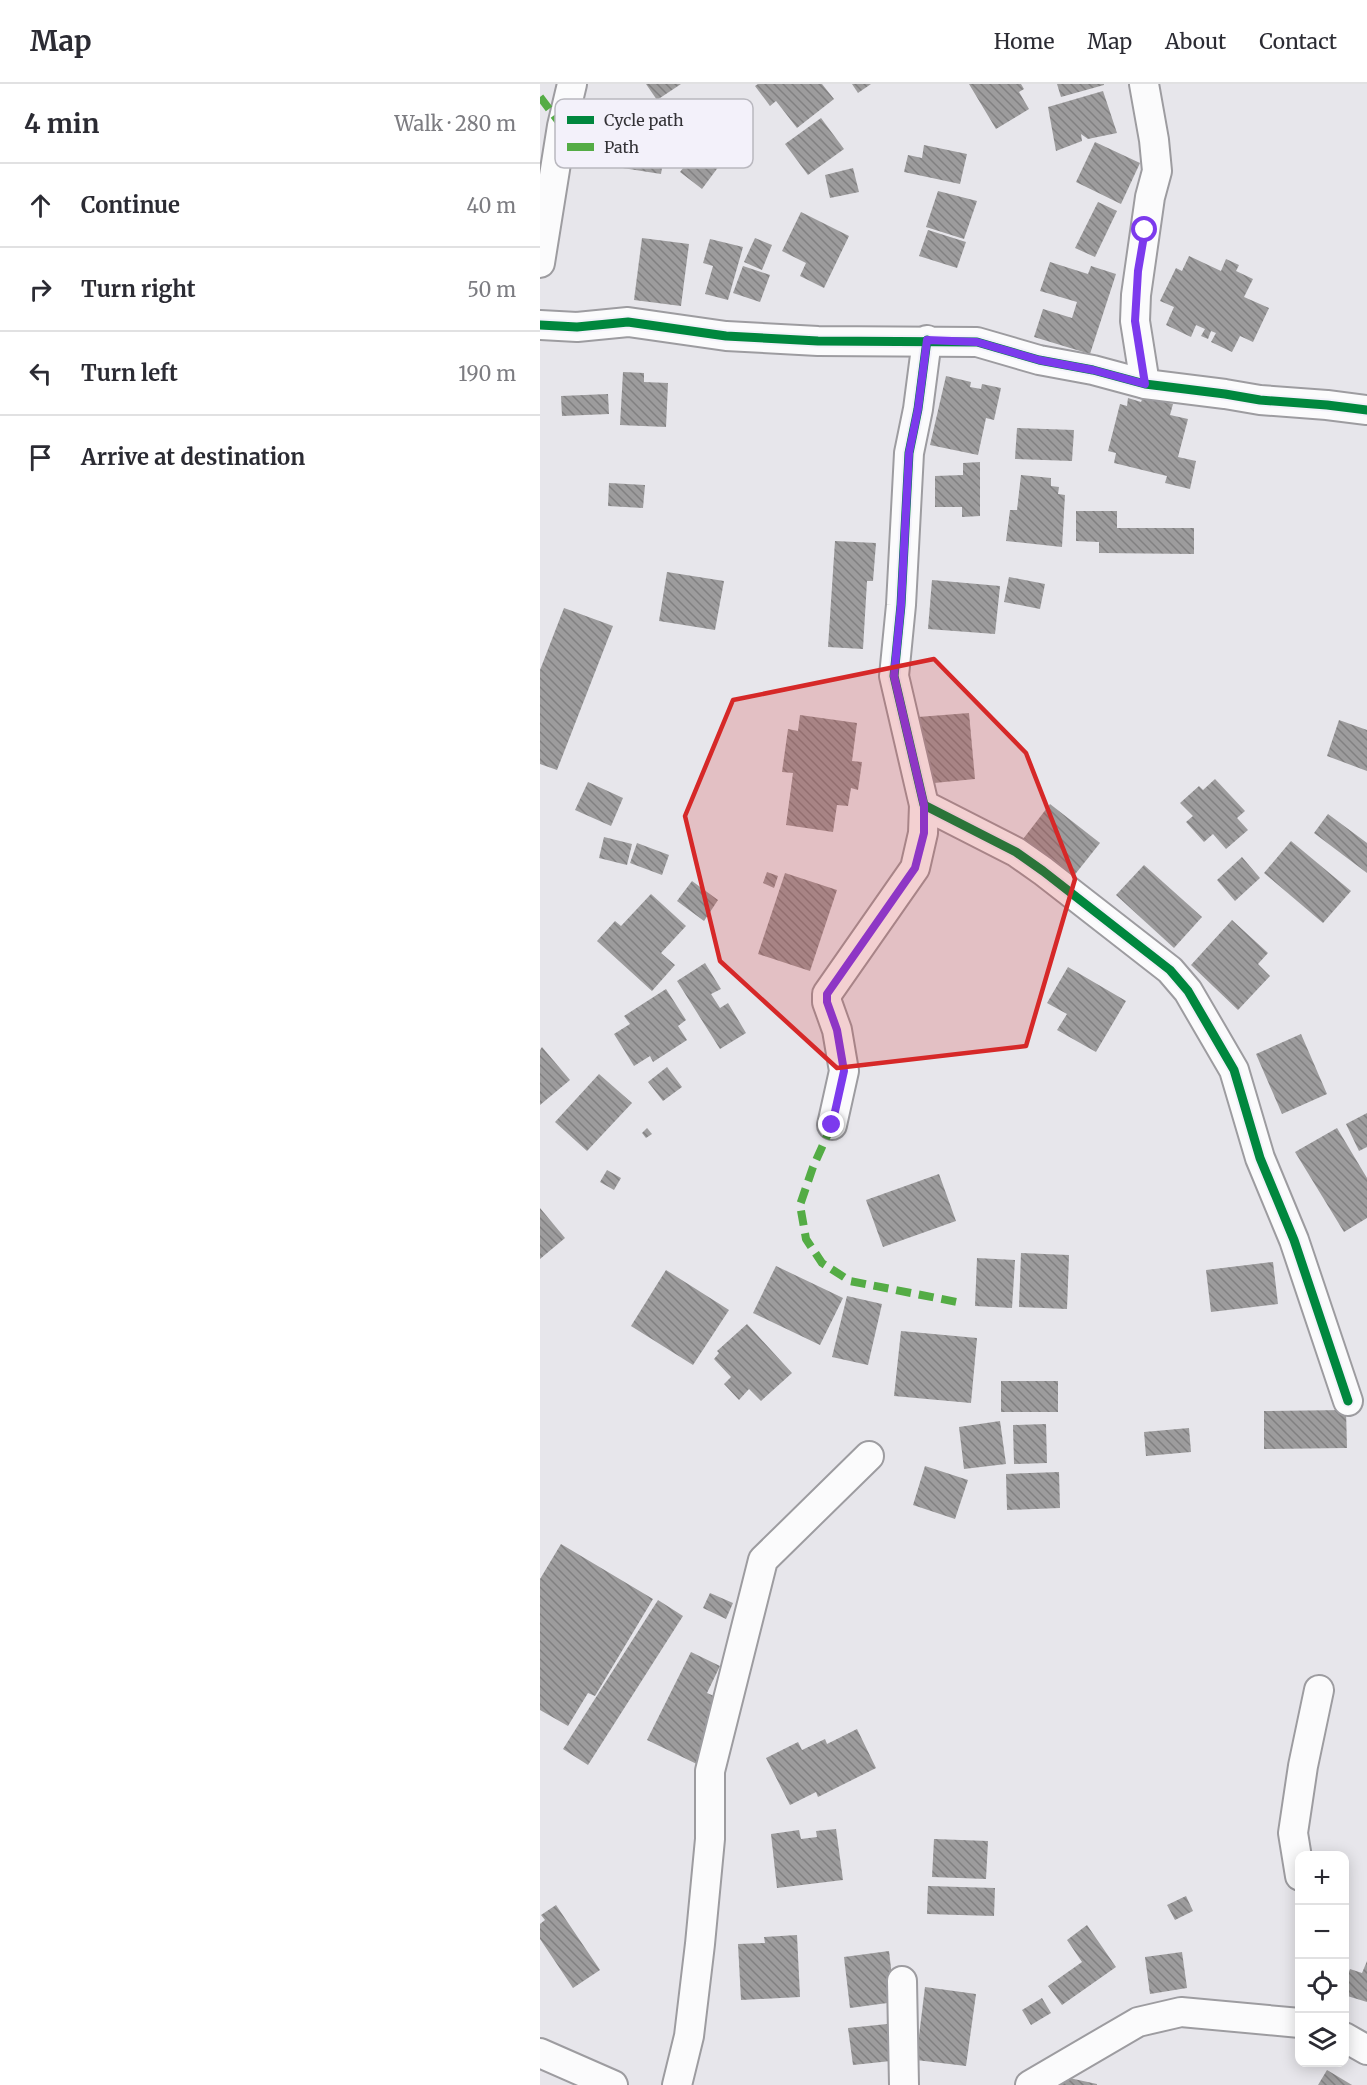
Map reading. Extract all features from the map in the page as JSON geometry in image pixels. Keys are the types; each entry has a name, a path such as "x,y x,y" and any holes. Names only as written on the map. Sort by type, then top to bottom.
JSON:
{"street":[{"path":"568,99 572,84"},
{"path":"1144,84 1154,140 1156,171 1136,295 1135,321 1145,384"},
{"path":"540,263 555,168"},
{"path":"540,325 576,327 628,322 726,336 818,340 977,342 1039,360 1093,370 1145,384 1260,400 1367,410"},
{"path":"832,1125 844,1071 837,1030 827,1002 827,994 915,868 924,833 924,805 894,676 901,605 909,453 918,409 927,340"},
{"path":"924,805 1016,852 1043,871 1170,970 1188,991 1234,1070 1260,1158 1294,1240 1347,1401"},
{"path":"677,2085 689,2036 700,1944 710,1839 710,1772 763,1560 869,1456"},
{"path":"1296,1851 1293,1833 1303,1766 1319,1690"},
{"path":"902,1981 904,2085"},
{"path":"1030,2085 1138,2022 1170,2014 1181,2012 1295,2024"},
{"path":"1349,2040 1367,2050"},
{"path":"540,2053 613,2085"}],"highlighted area":[{"path":"934,659 1026,753 1075,879 1026,1046 837,1068 720,961 685,816 733,700"}],"building":[{"path":"646,84 681,84 658,99"},
{"path":"758,84 822,84 834,99 797,128 776,101 770,106 755,86"},
{"path":"852,84 871,84 858,93"},
{"path":"969,84 1021,84 1024,89 1019,92 1029,109 996,129"},
{"path":"1057,84 1104,84 1104,85 1061,97"},
{"path":"1103,91 1117,133 1088,139 1081,134 1082,141 1056,151 1048,107"},
{"path":"821,118 844,149 808,175 785,144"},
{"path":"1095,142 1140,163 1121,204 1076,182"},
{"path":"924,145 967,154 960,184 904,172 908,155 922,158"},
{"path":"623,168 662,168 661,174"},
{"path":"683,168 718,168 702,189 680,172"},
{"path":"853,168 859,192 830,198 825,175"},
{"path":"938,191 977,201 964,239 926,227"},
{"path":"1098,202 1117,211 1095,257 1075,248"},
{"path":"801,212 849,236 824,288 800,276 806,263 782,251"},
{"path":"928,230 966,242 957,268 919,256"},
{"path":"642,238 689,244 681,306 634,300"},
{"path":"755,238 772,245 762,270 744,262"},
{"path":"710,239 743,247 728,300 705,294 713,266 703,263"},
{"path":"1189,256 1221,271 1226,259 1239,265 1236,271 1253,279 1244,297 1269,308 1253,342 1240,336 1232,352 1211,342 1216,333 1211,331 1208,339 1201,336 1205,329 1196,325 1191,337 1166,325 1174,307 1160,301 1176,268 1182,271"},
{"path":"1050,262 1088,274 1091,266 1116,274 1090,354 1034,337 1043,309 1072,318 1077,302 1040,291"},
{"path":"743,266 770,275 760,302 733,293"},
{"path":"623,372 644,373 644,382 668,383 666,427 620,425"},
{"path":"946,376 971,382 970,387 981,389 982,384 1001,388 994,420 986,418 978,455 930,445"},
{"path":"608,394 609,414 562,416 561,396"},
{"path":"1143,397 1173,404 1170,415 1188,419 1178,457 1196,461 1190,489 1165,483 1167,476 1114,463 1116,453 1108,451 1120,404 1127,406 1128,398 1141,402"},
{"path":"1017,428 1074,430 1072,461 1015,459"},
{"path":"980,462 980,516 962,517 962,507 935,507 935,476 963,475 963,463"},
{"path":"1021,475 1051,478 1051,486 1059,487 1058,494 1065,495 1062,547 1006,541 1010,510 1017,510"},
{"path":"609,483 645,485 643,508 608,506"},
{"path":"1076,511 1117,511 1117,528 1194,528 1194,554 1099,553 1099,542 1076,541"},
{"path":"835,541 876,543 873,581 867,581 863,649 828,647"},
{"path":"667,572 724,581 715,630 659,621"},
{"path":"1009,577 1045,584 1040,609 1004,602"},
{"path":"932,580 1000,586 995,634 928,629"},
{"path":"564,608 613,626 557,770 540,764 540,670"},
{"path":"969,713 975,779 924,784 918,717"},
{"path":"800,715 857,723 852,761 862,762 858,790 851,788 848,806 837,805 833,832 786,825 793,773 782,772 788,729 798,731"},
{"path":"1339,720 1367,730 1367,771 1327,756"},
{"path":"1215,779 1245,811 1237,818 1248,830 1226,849 1213,834 1204,842 1186,822 1193,816 1180,803 1199,786 1203,790"},
{"path":"588,782 623,798 611,826 575,810"},
{"path":"1050,804 1100,843 1069,882 1020,843"},
{"path":"1328,814 1367,843 1367,873 1314,833"},
{"path":"604,837 632,844 627,865 599,858"},
{"path":"1291,841 1351,891 1323,923 1264,873"},
{"path":"637,843 669,855 662,875 630,863"},
{"path":"1242,857 1260,878 1235,901 1217,880"},
{"path":"1144,865 1202,917 1174,948 1116,895"},
{"path":"767,872 778,876 774,888 763,883"},
{"path":"785,873 837,890 810,971 758,954"},
{"path":"692,881 718,900 704,921 677,901"},
{"path":"651,894 686,926 661,953 675,965 652,991 597,941 615,921 621,926"},
{"path":"1232,920 1268,953 1258,964 1270,976 1238,1010 1191,965"},
{"path":"705,963 721,989 711,994 720,1008 728,1003 746,1033 720,1049 677,981"},
{"path":"1068,967 1126,1001 1096,1052 1057,1030 1067,1014 1047,1003"},
{"path":"666,989 686,1020 678,1026 687,1040 653,1062 650,1056 634,1066 614,1034 630,1024 624,1016"},
{"path":"1301,1034 1327,1094 1282,1114 1256,1054"},
{"path":"542,1047 570,1080 540,1105 540,1050"},
{"path":"667,1067 682,1087 663,1101 648,1082"},
{"path":"599,1074 632,1103 587,1151 555,1122"},
{"path":"1367,1113 1367,1147 1359,1151 1346,1124"},
{"path":"647,1128 652,1134 646,1138 642,1133"},
{"path":"1337,1128 1367,1178 1367,1218 1344,1232 1295,1152"},
{"path":"607,1170 621,1178 614,1190 600,1182"},
{"path":"939,1174 956,1221 883,1247 866,1200"},
{"path":"540,1208 565,1238 540,1259"},
{"path":"1021,1253 1069,1255 1067,1309 1019,1307"},
{"path":"977,1258 1015,1260 1012,1308 975,1306"},
{"path":"1273,1262 1278,1304 1211,1312 1206,1270"},
{"path":"776,1266 843,1298 820,1345 753,1313"},
{"path":"666,1270 729,1310 693,1365 631,1326"},
{"path":"847,1296 882,1304 868,1365 832,1357"},
{"path":"747,1324 792,1373 761,1401 749,1389 739,1400 724,1384 731,1377 714,1359 719,1353 717,1351"},
{"path":"901,1331 977,1338 971,1403 894,1396"},
{"path":"1001,1381 1058,1381 1058,1412 1001,1412"},
{"path":"1346,1410 1347,1448 1264,1449 1264,1411"},
{"path":"1000,1421 1006,1464 964,1469 959,1427"},
{"path":"1046,1424 1047,1463 1014,1464 1013,1425"},
{"path":"1189,1428 1191,1452 1146,1456 1144,1432"},
{"path":"925,1466 968,1480 955,1519 913,1505"},
{"path":"1059,1472 1060,1508 1007,1510 1006,1474"},
{"path":"561,1544 653,1599 595,1696 588,1693 568,1726 540,1710 540,1579"},
{"path":"710,1593 733,1603 726,1619 703,1608"},
{"path":"658,1600 683,1616 588,1765 563,1749"},
{"path":"691,1652 720,1666 707,1693 721,1699 703,1767 647,1740"},
{"path":"857,1729 876,1768 818,1797 816,1792 790,1805 766,1758 798,1742 802,1750 825,1739 827,1744"},
{"path":"836,1829 843,1880 777,1888 771,1834 799,1830 801,1839 817,1837 816,1831"},
{"path":"934,1839 988,1841 986,1879 932,1877"},
{"path":"928,1886 995,1888 994,1916 927,1914"},
{"path":"1186,1896 1193,1911 1175,1920 1167,1905"},
{"path":"556,1905 600,1970 573,1988 540,1939 540,1924 545,1920 541,1915"},
{"path":"1087,1925 1116,1967 1062,2005 1048,1986 1082,1962 1067,1940"},
{"path":"797,1935 800,1997 741,2000 738,1944 765,1943 764,1937"},
{"path":"889,1951 895,2002 850,2008 844,1957"},
{"path":"1182,1952 1187,1988 1150,1994 1145,1957"},
{"path":"1367,1961 1367,2002 1349,1997 1350,1969 1362,1973"},
{"path":"925,1987 976,1994 966,2066 916,2060"},
{"path":"1042,1998 1051,2013 1031,2025 1022,2010"},
{"path":"887,2024 891,2061 853,2065 848,2028"},
{"path":"1327,2070 1352,2085 1318,2085"},
{"path":"1060,2076 1097,2084 1097,2085 1058,2085"}],"marked path":[{"path":"540,97 555,117"},
{"path":"832,1125 813,1167 800,1205 806,1239 822,1263 850,1281 957,1302"}],"cycle path":[{"path":"540,325 577,327 628,322 726,336 818,341 977,342 1039,360 1093,370 1145,384 1260,400 1367,410"},
{"path":"927,340 918,409 909,453 901,605 894,676 924,805 1016,852 1043,871 1170,970 1188,991 1234,1070 1260,1158 1294,1240 1348,1401"}],"route":[{"path":"832,1125 844,1071 837,1030 827,1002 827,994 915,868 924,833 924,805 894,676 901,605 909,453 918,409 927,340 977,342 1039,360 1093,370 1145,384 1135,321 1138,271 1145,230"}]}
